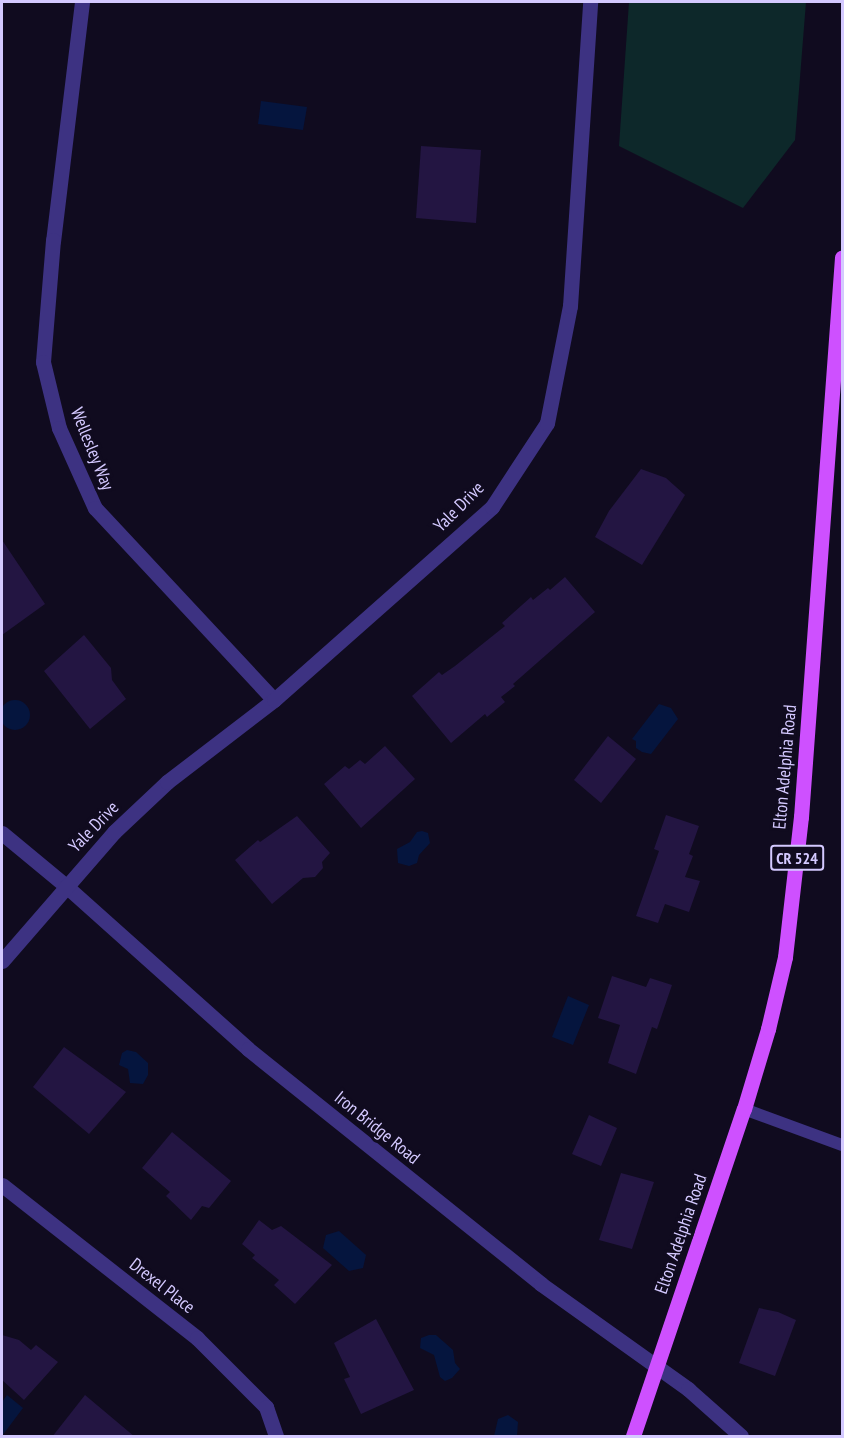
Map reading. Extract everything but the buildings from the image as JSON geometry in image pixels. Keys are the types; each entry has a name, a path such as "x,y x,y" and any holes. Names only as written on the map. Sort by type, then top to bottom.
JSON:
{"main road":[{"name":"Elton Adelphia Road","path":"633,1437 744,1109 768,1029 785,957 801,817 843,257"}],"street":[{"name":"Wellesley Way","path":"82,2 53,240 43,362 59,428 95,508 274,700"},
{"name":"Yale Drive","path":"2,961 114,832 167,782 274,700 492,507 547,423 570,306 591,2"},
{"name":"Iron Bridge Road","path":"2,834 66,886 248,1049 541,1284 688,1389 741,1437"},
{"name":"Drexel Place","path":"2,1185 197,1338 266,1407 276,1437"}],"lane":[{"path":"744,1109 843,1145"}],"green space":[{"path":"629,2 806,2 795,140 743,208 619,146"}],"water":[{"path":"261,101 307,107 303,130 258,124"},
{"path":"15,700 26,704 30,715 26,726 15,730 4,726 0,715 4,704"},
{"path":"659,704 671,708 678,719 651,754 642,752 636,748 636,741 632,739"},
{"path":"417,832 428,833 430,843 419,855 417,863 409,866 398,863 397,849 410,842"},
{"path":"568,996 589,1005 573,1045 552,1037"},
{"path":"127,1050 136,1052 148,1063 148,1075 143,1084 130,1083 128,1069 119,1065 122,1053"},
{"path":"339,1231 366,1255 363,1268 349,1271 323,1248 326,1235"},
{"path":"436,1335 453,1350 455,1363 460,1369 452,1378 445,1381 440,1377 434,1355 420,1348 421,1338"},
{"path":"7,1395 23,1408 2,1436 2,1402"},
{"path":"508,1415 518,1422 517,1436 494,1436 498,1419"}]}
